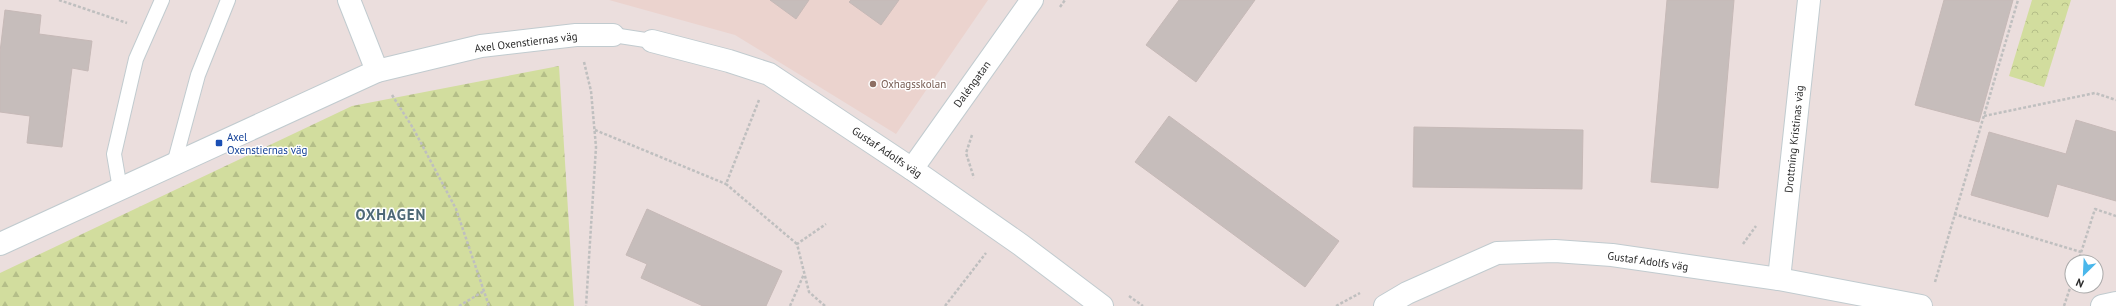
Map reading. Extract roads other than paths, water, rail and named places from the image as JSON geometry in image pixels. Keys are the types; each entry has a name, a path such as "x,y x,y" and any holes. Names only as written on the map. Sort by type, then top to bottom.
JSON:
{"street":[{"path":"349,0 376,71"},
{"name":"Daléngatan","path":"912,169 1032,0"},
{"name":"Drottning Kristinas väg","path":"1779,279 1809,0"},
{"name":"Axel Oxenstiernas väg","path":"0,244 376,71 482,46 576,35 613,35"},
{"name":"Gustaf Adolfs väg","path":"652,41 729,61 769,74 912,169 1002,232 1102,306"},
{"name":"Gustaf Adolfs väg","path":"1384,306 1407,293 1497,253 1555,251 1612,255 1779,279 1921,306"},
{"path":"2102,306 2116,303"}],"lane":[{"path":"120,189 114,154 136,59 162,0"},
{"path":"174,164 198,75 228,0"},
{"path":"613,35 652,41"}],"place":[{"name":"Oxhagsskolan","path":"873,84"},
{"name":"Axel Oxenstiernas väg","path":"219,143"}],"district":[{"name":"OXHAGEN","path":"391,215"}]}
